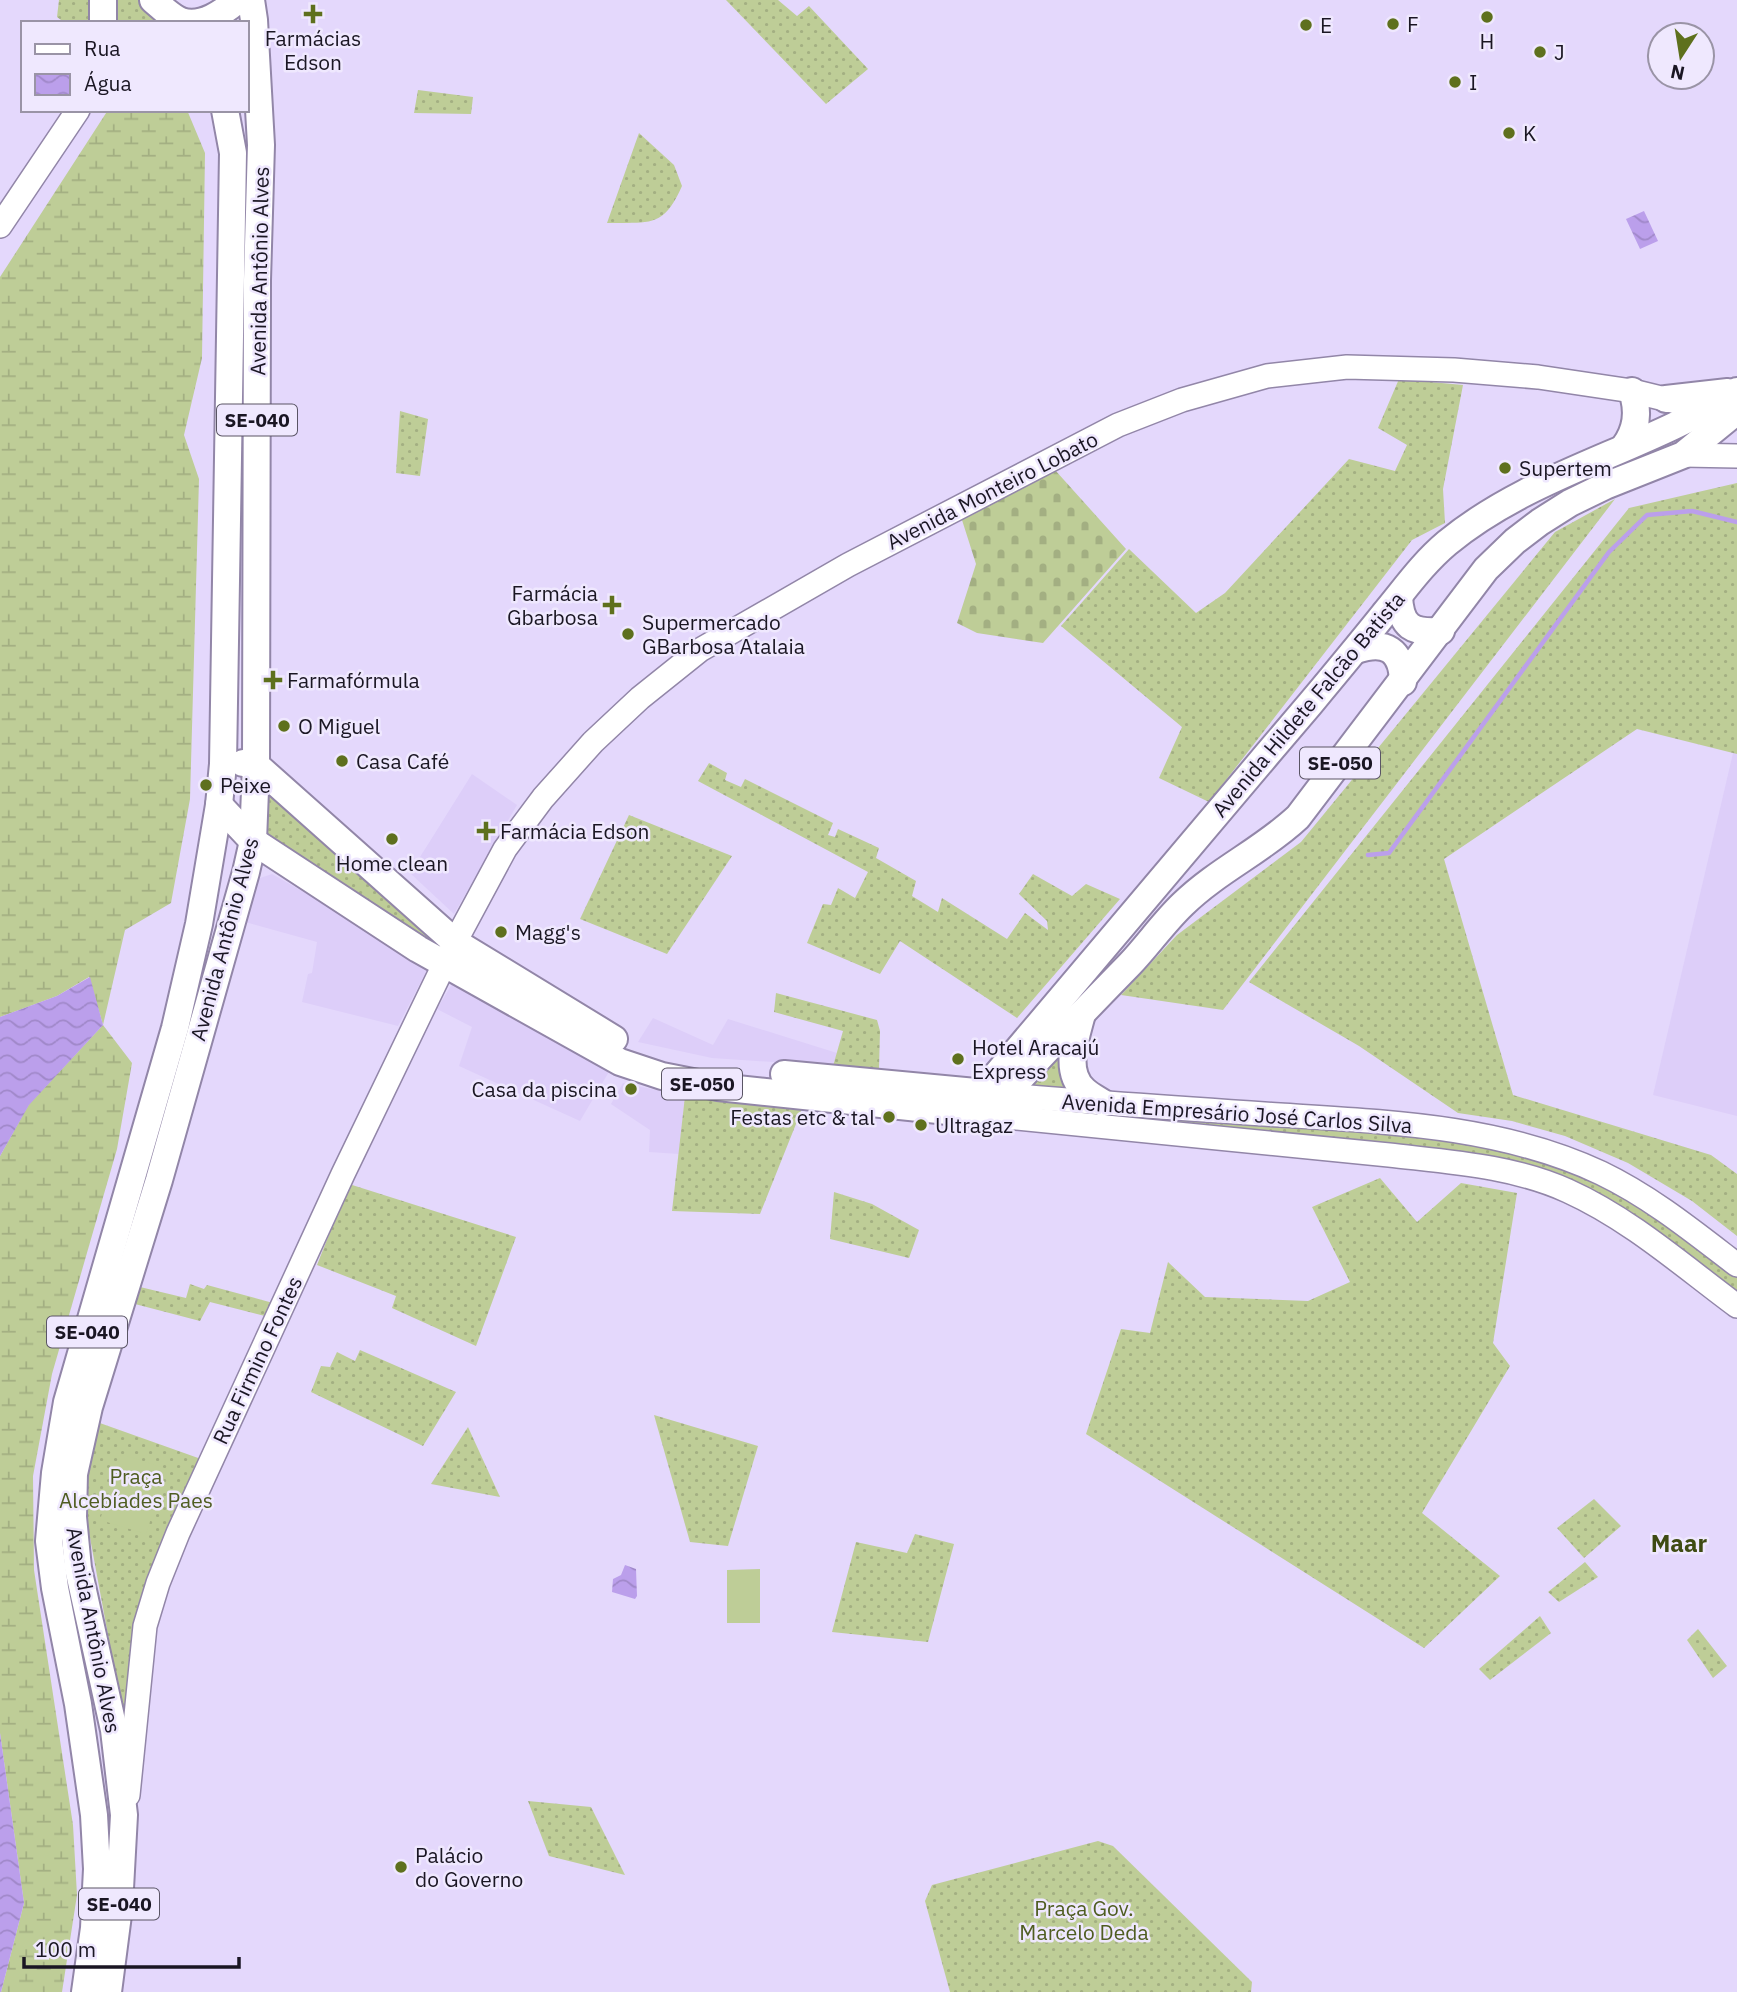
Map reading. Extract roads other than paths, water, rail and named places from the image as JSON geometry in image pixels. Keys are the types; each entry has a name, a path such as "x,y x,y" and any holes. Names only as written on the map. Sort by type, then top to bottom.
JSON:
{"main road":[{"path":"103,0 103,21"},
{"path":"153,0 181,21"},
{"path":"194,21 207,20 238,0"},
{"name":"Avenida Antônio Alves","path":"124,1815 114,1730 78,1568 73,1517 74,1474 89,1407 159,1181 253,841 256,765 257,280 261,145 251,0"},
{"name":"Avenida Antônio Alves","path":"85,1992 94,1928 97,1869 94,1815 78,1704 55,1588 49,1541 55,1473 67,1402 175,1028 199,924 219,805 223,770 233,153 225,112"},
{"path":"1624,447 1634,430 1637,413 1632,391"},
{"path":"1666,399 1731,406"},
{"name":"Avenida Hildete Falcão Batista","path":"985,1104 1420,568 1477,520 1548,481 1624,447 1731,406"},
{"name":"SE-050","path":"985,1104 1132,962 1184,903 1224,872 1279,836 1298,817 1403,682 1486,569 1515,541 1570,503 1684,455 1731,406"},
{"path":"1399,597 1400,611 1409,626 1418,631 1441,631"},
{"path":"1356,650 1378,645 1394,652 1402,670 1403,682"},
{"path":"223,770 237,763 256,765"},
{"name":"Avenida Empresário José Carlos Silva","path":"256,765 456,942 624,1045 676,1062 985,1104"},
{"name":"Avenida Empresário José Carlos Silva","path":"219,805 253,841 444,966 620,1062 662,1076 718,1087 985,1104"},
{"path":"1083,1010 1073,1046 1074,1074 1084,1090 1103,1103"},
{"name":"SE-040","path":"108,1992 119,1907 124,1815"}],"street":[{"path":"109,21 111,0"},
{"path":"0,226 77,112"},
{"name":"Avenida Monteiro Lobato","path":"444,966 505,849 543,798 593,743 640,698 700,650 848,565 1118,425 1182,400 1267,376 1347,367 1494,373 1632,391 1666,399"},
{"path":"1684,455 1737,456"},
{"name":"Rua Firmino Fontes","path":"124,1815 130,1783 145,1626 158,1583 178,1532 313,1239 444,966"},
{"name":"Avenida Empresário José Carlos Silva","path":"985,1104 1103,1103 1391,1122 1486,1135 1543,1150 1602,1174 1673,1216 1737,1265"},
{"name":"Avenida Empresário José Carlos Silva","path":"985,1104 1454,1163 1526,1177 1566,1190 1598,1207 1737,1306"}],"water":[{"path":"1644,211 1658,241 1640,249 1626,219"},
{"path":"90,977 103,1025 29,1105 0,1156 0,1017 57,996"},
{"path":"625,1565 636,1569 635,1599 612,1592 613,1579 621,1575"},
{"path":"0,1733 24,1903 1,1992 0,1992"}],"waterway":[{"path":"1368,855 1389,853 1609,552 1647,515 1692,511 1737,522"}],"place":[{"name":"Farmácias Edson","path":"313,14"},
{"name":"H","path":"1487,17"},
{"name":"F","path":"1393,24"},
{"name":"E","path":"1306,25"},
{"name":"J","path":"1540,52"},
{"name":"I","path":"1455,82"},
{"name":"K","path":"1509,133"},
{"name":"Supertem","path":"1505,468"},
{"name":"Farmácia Gbarbosa","path":"612,605"},
{"name":"Supermercado GBarbosa Atalaia","path":"628,634"},
{"name":"Farmafórmula","path":"273,680"},
{"name":"O Miguel","path":"284,726"},
{"name":"Casa Café","path":"342,761"},
{"name":"Peixe","path":"206,785"},
{"name":"Farmácia Edson","path":"486,831"},
{"name":"Home clean","path":"392,839"},
{"name":"Magg's","path":"501,932"},
{"name":"Hotel Aracajú Express","path":"958,1059"},
{"name":"Casa da piscina","path":"631,1089"},
{"name":"Festas etc & tal","path":"889,1117"},
{"name":"Ultragaz","path":"921,1125"},
{"name":"Palácio do Governo","path":"401,1867"}],"district":[{"name":"Maar","path":"1679,1543"}],"park label":[{"name":"Praça Alcebíades Paes","path":"136,1488"},
{"name":"Praça Gov. Marcelo Deda","path":"1084,1920"}]}
